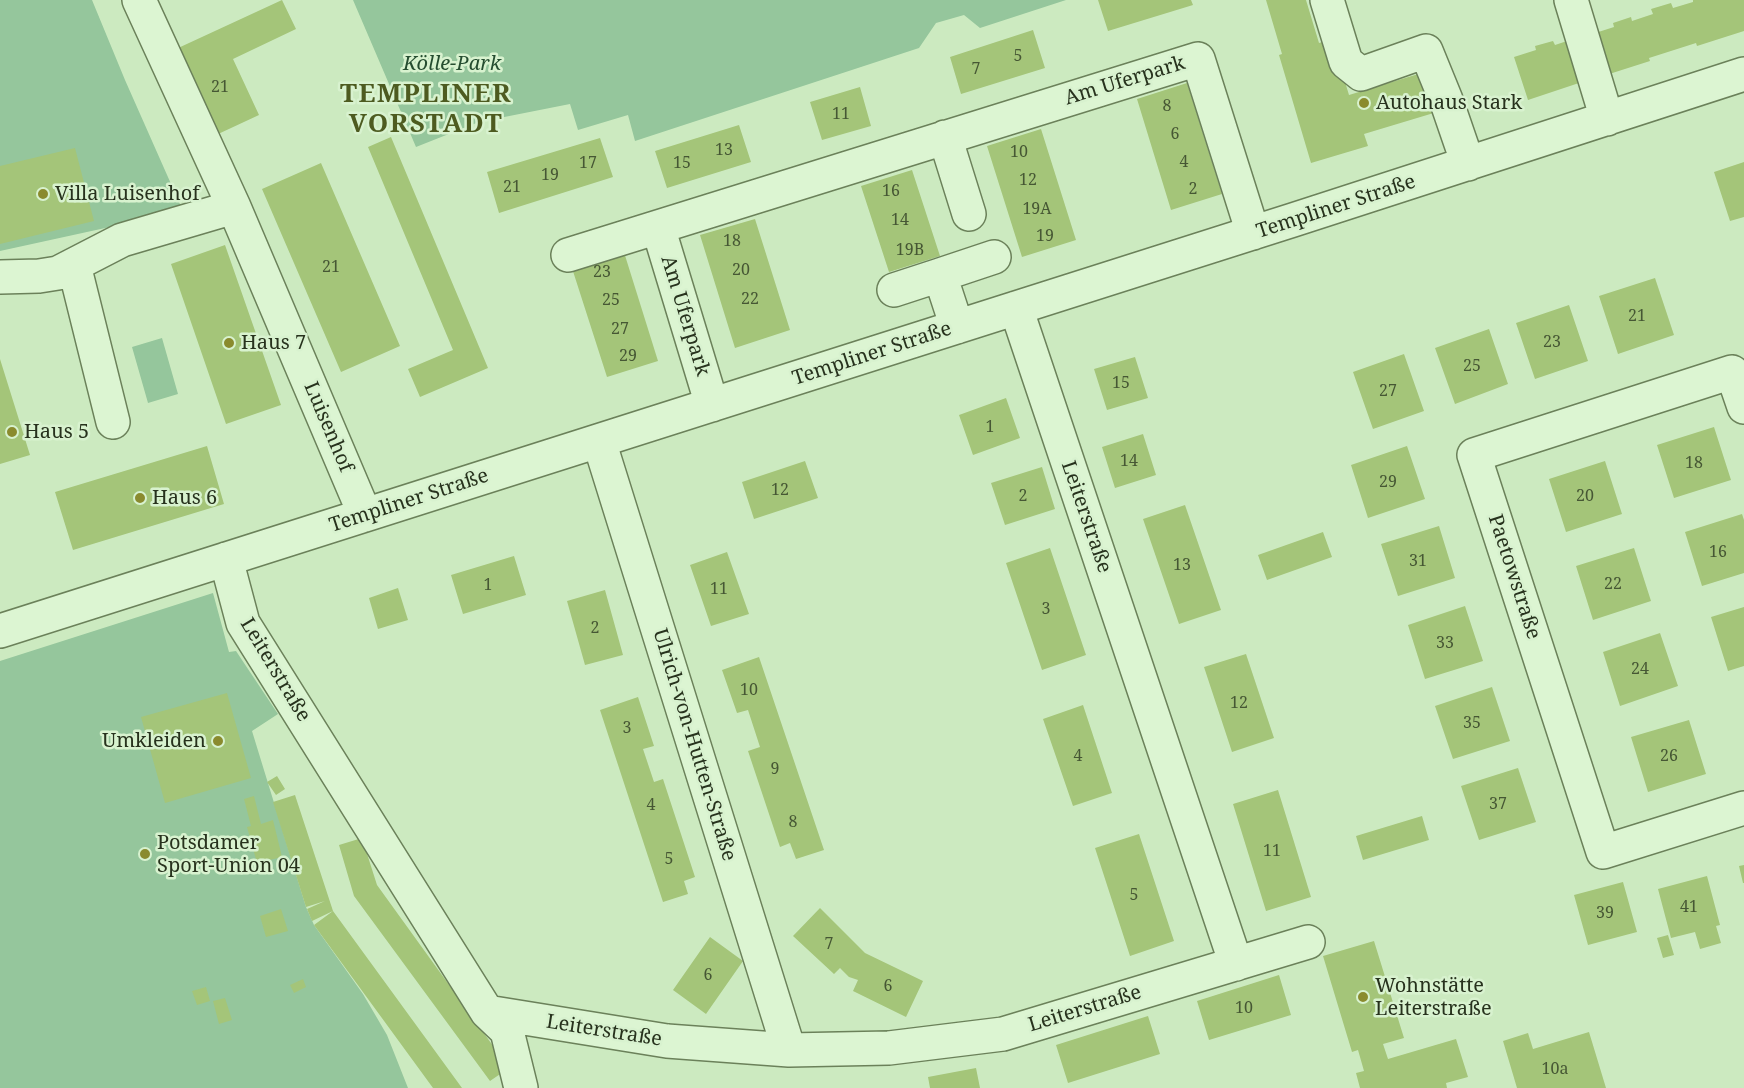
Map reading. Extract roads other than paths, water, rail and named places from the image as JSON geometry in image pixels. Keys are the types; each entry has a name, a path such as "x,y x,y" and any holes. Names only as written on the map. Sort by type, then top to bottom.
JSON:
{"street":[{"name":"Luisenhof","path":"139,0 234,207 365,515"},
{"path":"1327,0 1346,62 1361,74 1426,51 1446,100 1467,164"},
{"path":"1571,0 1606,119"},
{"name":"Am Uferpark","path":"568,255 1198,59 1253,233"},
{"name":"Templiner Straße","path":"0,631 1253,233 1744,74"},
{"path":"945,137 969,214"},
{"path":"0,277 58,273 122,240 234,207"},
{"name":"Am Uferpark","path":"658,227 712,405"},
{"path":"894,290 994,257"},
{"path":"74,265 113,422"},
{"path":"940,274 957,327"},
{"name":"Leiterstraße","path":"1016,308 1236,964"},
{"name":"Paetowstraße","path":"1744,407 1732,372 1474,455 1603,852 1744,808"},
{"name":"Ulrich-von-Hutten-Straße","path":"598,441 789,1050"},
{"name":"Leiterstraße","path":"226,559 243,623 487,1012 667,1041 789,1050 889,1048 1003,1034 1308,942"},
{"path":"487,1012 507,1031 521,1088"}],"place":[{"name":"Autohaus Stark","path":"1364,103"},
{"name":"Villa Luisenhof","path":"43,194"},
{"name":"Haus 7","path":"229,343"},
{"name":"Haus 5","path":"12,432"},
{"name":"Haus 6","path":"140,498"},
{"name":"Umkleiden","path":"218,741"},
{"name":"Potsdamer Sport-Union 04","path":"145,854"},
{"name":"Wohnstätte Leiterstraße","path":"1363,997"}],"district":[{"name":"TEMPLINER VORSTADT","path":"426,110"}],"park label":[{"name":"Kölle-Park","path":"452,64"}]}
